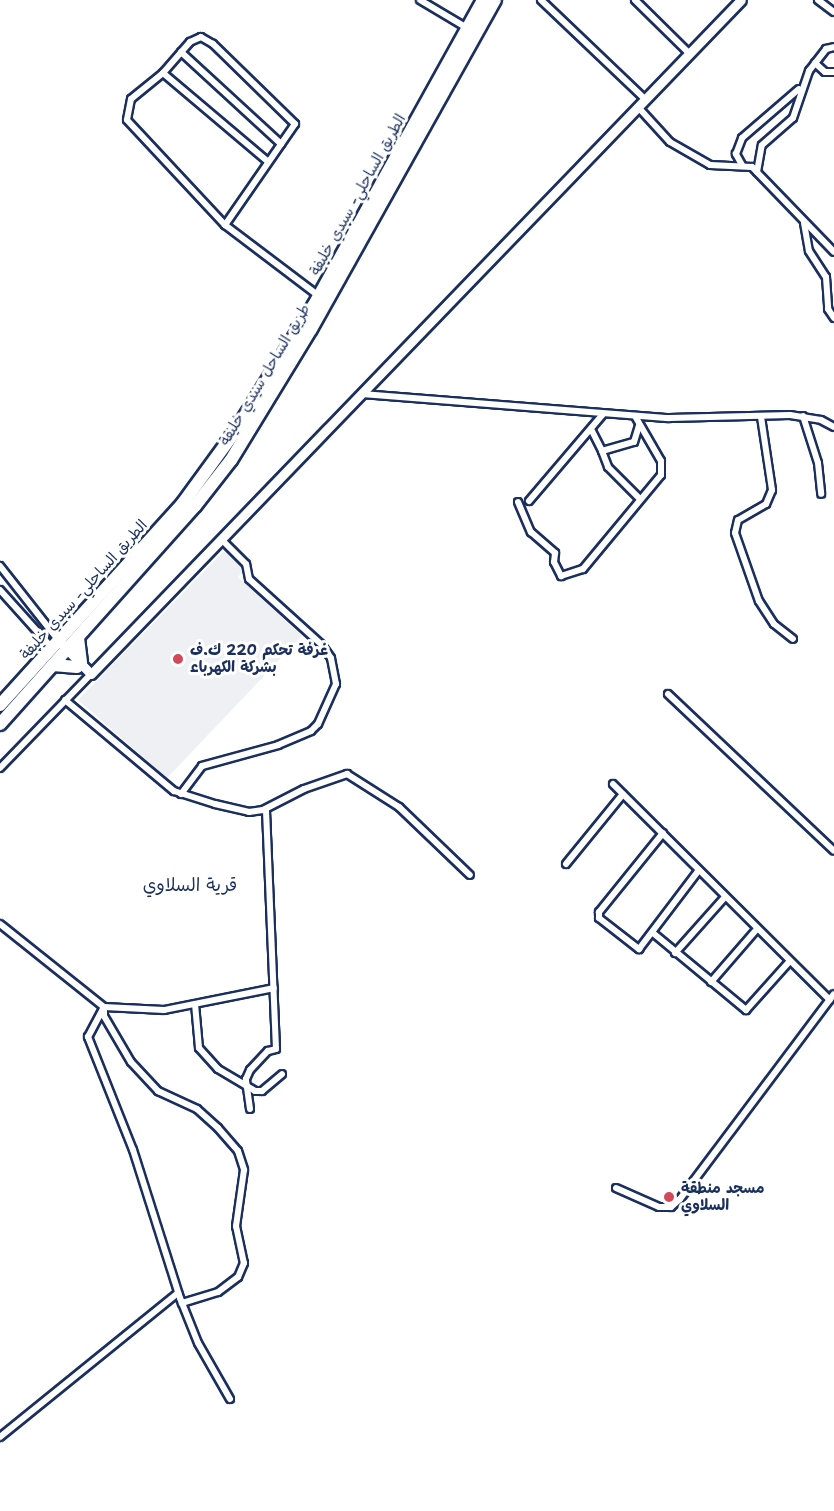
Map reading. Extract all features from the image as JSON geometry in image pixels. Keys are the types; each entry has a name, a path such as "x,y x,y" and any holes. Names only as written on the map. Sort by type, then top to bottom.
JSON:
{"highway":[{"name":"الطريق الساحلي- سيدي خليفة","path":"0,705 59,652 183,503 268,381 319,296 483,0"},
{"name":"طريق الساحل سيدي خليفة","path":"0,724 59,652 78,638 195,506 254,426 495,0"},
{"path":"78,638 84,668"},
{"path":"59,652 84,668"}],"street":[{"path":"420,0 468,28"},
{"path":"541,0 645,99"},
{"path":"635,0 689,53"},
{"path":"0,768 65,700 84,668 220,539 741,0"},
{"path":"818,0 834,12"},
{"path":"225,225 267,161 293,129 294,122 213,44 201,37 195,39 181,51 163,73 131,99 127,120 225,225 319,296"},
{"path":"757,172 762,145 793,118 802,86 815,63 826,49 834,47"},
{"path":"181,51 281,144"},
{"path":"815,63 825,72 834,72"},
{"path":"163,73 267,161"},
{"path":"742,165 736,154 742,138 802,86"},
{"path":"638,107 679,148 718,168 742,165 757,172 834,252"},
{"path":"804,222 809,251 825,277 828,309 834,318"},
{"path":"361,393 635,416 803,416 834,427"},
{"path":"529,501 603,414"},
{"path":"518,502 531,532 555,554 554,562 561,576 583,569 663,470 635,416"},
{"path":"803,416 818,463 821,494"},
{"path":"762,417 772,490 766,504 738,520 735,533 759,601 774,624 793,639"},
{"path":"602,450 634,442 639,426"},
{"path":"591,429 608,467 640,499"},
{"path":"182,794 202,766 278,745 311,731 323,716 336,684 331,658 322,645 249,579 246,564 220,539"},
{"path":"0,566 59,652"},
{"path":"0,590 59,652 84,668"},
{"path":"668,694 834,851"},
{"path":"65,700 147,772 182,794 238,810 266,809 304,789 347,774 399,807 470,875"},
{"path":"613,784 756,930 789,962 832,997 671,1207 659,1208 616,1188"},
{"path":"566,864 623,795"},
{"path":"250,1109 248,1086 250,1070 268,1051 276,1049 266,809"},
{"path":"663,833 598,915 637,950 653,933 699,870"},
{"path":"675,953 725,897"},
{"path":"0,924 104,1007 164,1010 274,988"},
{"path":"711,982 756,930"},
{"path":"653,933 746,1010 789,962"},
{"path":"195,1004 199,1048 218,1069 262,1091 282,1074"},
{"path":"104,1007 91,1026 89,1042 132,1150 178,1293 198,1343 230,1399"},
{"path":"104,1007 104,1016 132,1062 158,1091 197,1109 218,1128 238,1151 244,1170 236,1226 240,1257 244,1263 238,1277 218,1292 182,1303"},
{"path":"0,1437 178,1293"}],"shaded area":[{"path":"227,548 247,567 238,577 302,636 167,778 78,700"}],"place":[{"name":"غرفة تحكم 220 ك.ف بشركة الكهرباء","path":"178,659"},
{"name":"مسجد منطقة السلاوي","path":"669,1197"}],"district":[{"name":"قرية السلاوي","path":"190,885"}]}
